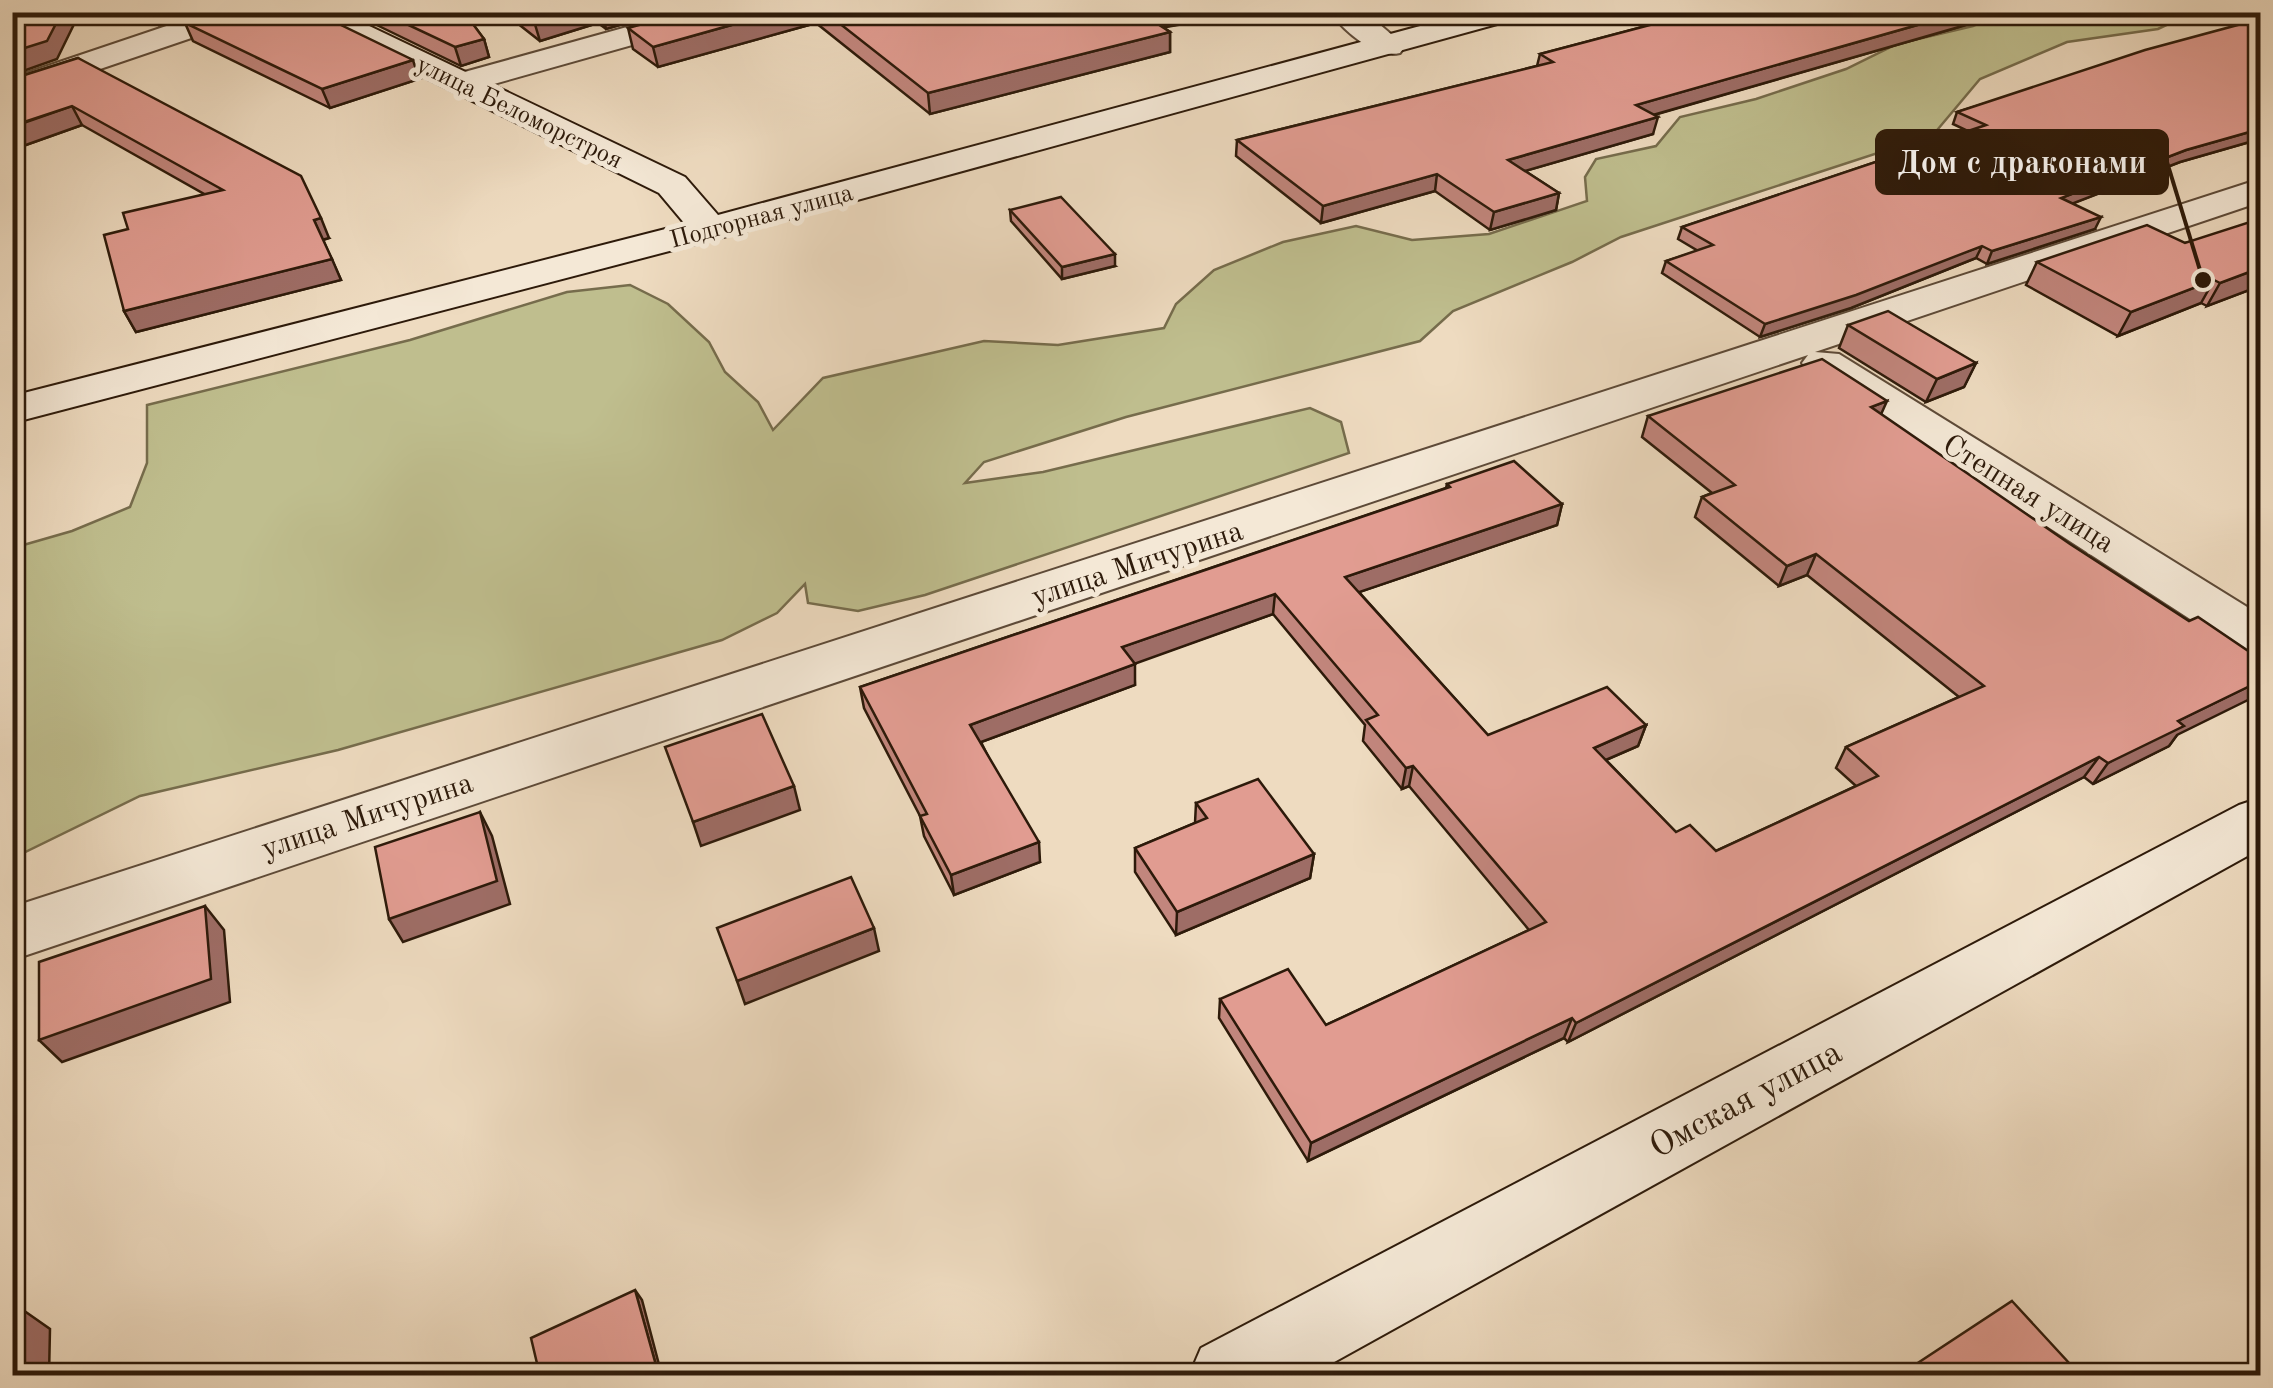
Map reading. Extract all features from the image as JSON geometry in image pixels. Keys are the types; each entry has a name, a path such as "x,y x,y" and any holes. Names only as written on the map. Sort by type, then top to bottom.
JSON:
{"street":[{"path":"12,88 239,12"},
{"name":"улица Беломорстроя","path":"315,12 672,185 710,229"},
{"path":"462,83 717,12"},
{"path":"1345,12 1389,46"},
{"name":"Подгорная улица","path":"12,410 710,229 1508,12"},
{"name":"улица Мичурина","path":"12,934 2260,190"},
{"name":"Степная улица","path":"1798,346 2260,639"},
{"name":"Омская улица","path":"1229,1376 2260,821"}],"shaded area":[{"path":"2002,13 2192,13 2158,29 2067,42 1980,79 1933,135 1621,237 1572,262 1453,311 1420,341 1126,417 984,462 965,483 1043,472 1310,408 1341,422 1349,453 925,595 858,611 808,603 805,584 777,613 722,640 338,750 140,796 13,858 13,548 72,531 130,507 147,463 147,405 410,340 567,292 630,285 668,304 709,342 725,372 758,402 773,430 823,378 984,341 1058,345 1164,328 1176,304 1214,270 1283,242 1356,226 1412,240 1489,234 1587,201 1585,177 1596,159 1656,146 1680,117 1756,99 1846,69 1897,44 1973,26"}],"building":[{"path":"12,12 62,12 47,41 12,52"},
{"path":"217,12 314,12 413,60 322,89 185,23"},
{"path":"381,12 464,12 484,39 455,47"},
{"path":"523,12 562,12 534,21"},
{"path":"686,12 778,12 653,47 628,28"},
{"path":"825,12 1139,12 1170,32 928,93"},
{"path":"1699,12 1963,12 1636,105 1658,117 1508,160 1559,193 1494,212 1437,174 1323,206 1237,140 1553,62 1540,54"},
{"path":"2260,19 2260,129 2186,150 2061,198 2101,217 1992,251 1982,246 1856,295 1765,324 1666,261 1713,245 1682,227 1986,125 1957,112 2145,50"},
{"path":"78,58 301,176 321,218 314,220 332,259 124,311 104,235 128,229 123,213 223,190 72,106 12,126 12,79"},
{"path":"1061,197 1115,254 1062,267 1010,210"},
{"path":"2253,221 2260,224 2260,268 2220,283 2214,280 2131,312 2037,262 2147,225 2185,243"},
{"path":"1888,311 1976,363 1937,379 1848,325"},
{"path":"1822,359 1887,401 1871,407 2070,544 2189,621 2198,617 2260,659 2260,681 2178,721 2184,726 2108,763 2099,757 1576,1023 1572,1018 1311,1143 1220,999 1288,969 1326,1025 1546,922 1413,766 1406,768 1366,720 1378,715 1275,594 1122,647 1135,664 970,725 1039,842 951,875 920,816 927,814 860,687 1450,487 1447,484 1514,461 1562,504 1345,577 1488,735 1607,687 1646,725 1594,748 1676,832 1690,825 1716,851 1878,776 1846,747 1984,686 1816,554 1787,566 1702,497 1735,485 1648,416"},
{"path":"762,714 794,786 693,822 665,747"},
{"path":"1258,779 1314,854 1177,912 1135,848 1207,818 1196,803"},
{"path":"480,812 497,881 389,919 375,847"},
{"path":"851,877 874,928 737,981 717,928"},
{"path":"205,906 211,979 39,1040 39,962"},
{"path":"635,1290 659,1376 540,1376 531,1338"},
{"path":"2012,1301 2081,1376 1898,1376"},
{"path":"23,1310 21,1376 12,1376 12,1314"}],"place":[{"name":"Дом с драконами","path":"2203,280"}]}
